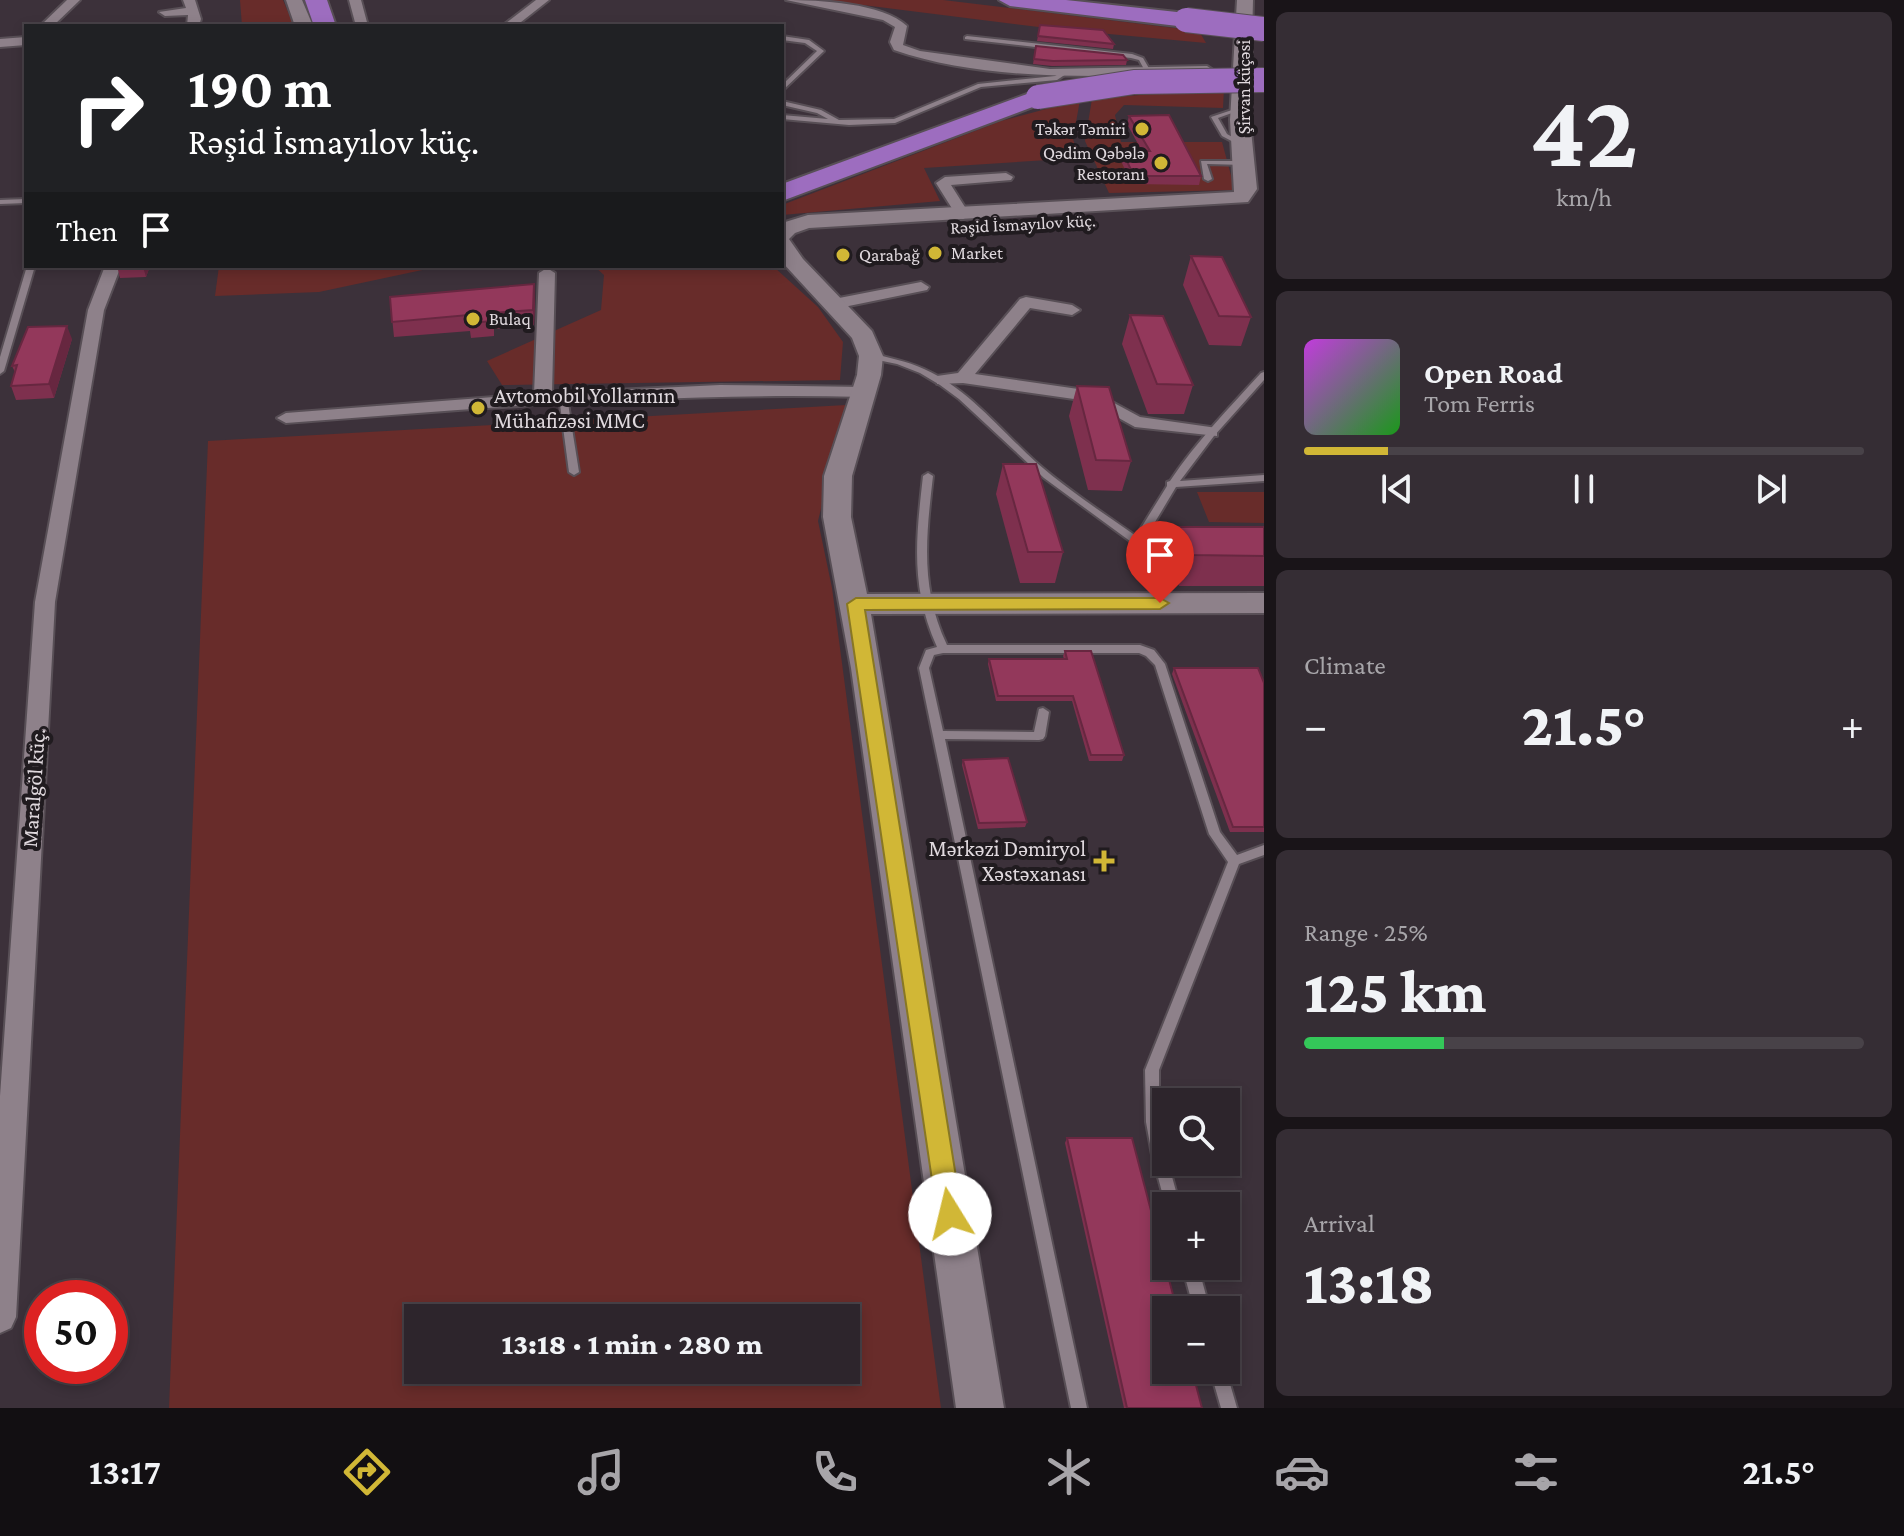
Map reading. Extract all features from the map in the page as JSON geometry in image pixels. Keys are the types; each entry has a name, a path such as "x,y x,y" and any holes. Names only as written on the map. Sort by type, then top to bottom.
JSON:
{"highway":[{"path":"316,0 324,24"},
{"path":"1010,0 1264,18"},
{"path":"1115,0 1264,29"},
{"path":"784,192 1038,97 1134,82 1264,80"}],"main road":[{"path":"294,0 303,24"},
{"name":"Şirvan küçəsi","path":"1220,202 1241,198 1247,192 1251,153 1240,115 1245,0"},
{"path":"1240,115 1248,127 1264,132"},
{"path":"1251,153 1264,178"},
{"name":"Rəşid İsmayılov küç.","path":"784,235 787,228 808,222 1220,202"},
{"name":"Rəşid İsmayılov küç.","path":"784,239 1264,210"},
{"path":"834,304 807,253 811,243 835,235"},
{"path":"784,243 794,263 863,336 871,356 865,392 843,459 836,496 856,604 980,1408"},
{"path":"782,268 834,304"},
{"path":"856,604 1264,603"}],"street":[{"path":"48,24 74,0"},
{"path":"355,0 361,24"},
{"path":"510,24 538,0"},
{"path":"792,0 871,13 898,22 901,26 896,42 906,51 1064,73 1241,71"},
{"path":"165,12 190,5 194,24"},
{"path":"0,43 24,41"},
{"path":"963,215 943,183 945,181 1006,177"},
{"name":"Maralgöl küç.","path":"0,1317 45,602 96,310 112,268"},
{"path":"543,398 547,273"},
{"path":"834,304 921,287"},
{"path":"963,378 1026,302 1072,310"},
{"path":"943,380 963,378 1092,396 1110,404 1124,418 1144,424 1189,424 1211,432"},
{"path":"286,418 563,397 793,390 865,392"}],"lane":[{"path":"784,38 807,41 821,51 784,87"},
{"path":"967,38 1132,56 1141,59 1147,70"},
{"path":"784,117 837,122 895,121 980,85 1008,80 1057,78 1064,73"},
{"path":"784,103 827,113 837,122"},
{"path":"1208,179 1203,162 1251,153"},
{"path":"0,202 24,201"},
{"path":"0,371 30,268"},
{"path":"871,356 915,365 943,380 1033,464 1138,542 1160,603"},
{"path":"1138,542 1170,484 1211,432 1264,375"},
{"path":"563,397 574,472"},
{"path":"928,476 920,553 927,619 943,649"},
{"path":"1170,484 1264,478"},
{"path":"1079,1408 924,668 930,653 943,649 1140,649 1150,653 1160,664 1215,834 1234,861"},
{"path":"938,735 1039,736 1043,712"},
{"path":"1169,1192 1152,1130 1149,1102 1152,1070 1234,861 1264,850"},
{"path":"1222,1384 1229,1408"}],"shaded area":[{"path":"240,0 283,0 293,24 242,24"},
{"path":"823,0 943,0 1199,31 1206,43 1055,29"},
{"name":"Qədim Qəbələ Restoranı","path":"1224,88 1223,108 1124,105 1115,115 1121,142 1222,142 1235,190 1109,193 1085,141 1092,99"},
{"path":"1080,100 1073,139 1079,158 924,168 940,201 784,215 784,204 1001,121"},
{"path":"219,268 432,268 319,292 215,296"},
{"path":"596,268 775,268 818,307 843,342 840,380 502,385 487,361 601,310 604,275"},
{"path":"846,405 818,521 832,588 941,1408 169,1408 208,441"},
{"path":"1197,492 1264,492 1264,523 1209,522"}],"building":[{"path":"1040,25 1103,30 1114,44 1038,36"},
{"path":"1036,46 1123,55 1127,60 1034,59"},
{"path":"1169,115 1201,176 1134,176 1122,151 1150,151 1129,116"},
{"path":"1191,256 1222,257 1251,317 1219,316"},
{"path":"534,284 533,310 492,313 493,321 470,323 468,315 392,322 390,297"},
{"path":"1130,315 1163,316 1193,385 1157,384"},
{"path":"67,326 49,384 11,386 17,365 12,366 28,327"},
{"path":"1077,386 1109,387 1131,461 1096,460"},
{"path":"1003,464 1036,464 1063,552 1028,552"},
{"path":"1178,527 1264,527 1264,556 1190,555"},
{"path":"1065,651 1091,651 1124,755 1091,755 1073,696 998,696 989,659 1067,659"},
{"path":"1174,668 1258,668 1264,683 1264,827 1233,827"},
{"path":"1008,758 1027,822 979,823 963,760"},
{"path":"1067,1138 1132,1138 1152,1214 1152,1280 1169,1280 1173,1296 1152,1296 1152,1384 1196,1384 1202,1408 1127,1408"}],"place":[{"name":"Təkər Təmiri","path":"1142,129"},
{"name":"Qədim Qəbələ Restoranı","path":"1161,163"},
{"name":"Market","path":"935,253"},
{"name":"Qarabağ","path":"843,255"},
{"name":"Bulaq","path":"473,319"},
{"name":"Avtomobil Yollarının Mühafizəsi MMC","path":"478,408"},
{"name":"Mərkəzi Dəmiryol Xəstəxanası","path":"1104,861"}],"route":[{"path":"950,1214 856,604 1160,603"}]}
